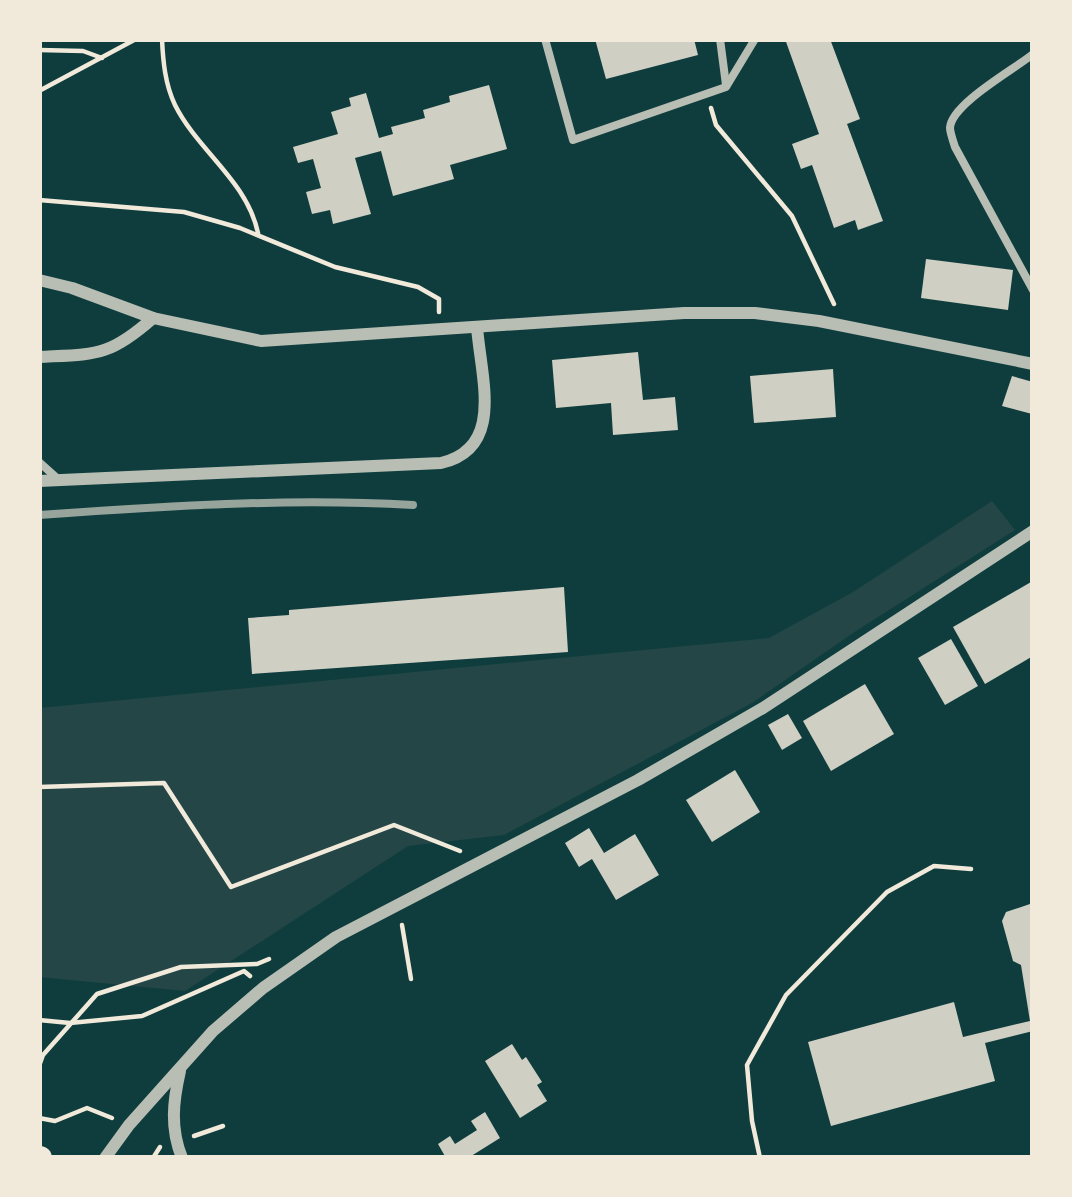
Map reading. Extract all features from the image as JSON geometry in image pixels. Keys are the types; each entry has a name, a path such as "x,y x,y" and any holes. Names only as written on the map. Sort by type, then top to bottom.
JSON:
{"street":[{"path":"39,280 153,318 298,347 477,322 755,313 1033,364"},
{"path":"39,357 89,354 122,345 153,318"},
{"path":"39,482 441,464 464,458 480,442 484,421 477,322"},
{"path":"106,1158 182,1064 263,988 336,937 638,780 763,708 1033,531"},
{"path":"182,1064 172,1106 182,1158"}],"lane":[{"path":"545,39 573,140 726,86 755,39"},
{"path":"720,39 726,86"},
{"path":"1033,54 978,93 951,121 950,129 955,147 1033,290"},
{"path":"39,462 59,480"}],"path":[{"path":"39,91 136,39"},
{"path":"161,39 176,106 246,200 259,235"},
{"path":"39,50 102,58"},
{"path":"706,94 716,125 792,216 844,326"},
{"path":"39,200 184,212 259,235 335,267 428,291 439,299 440,330"},
{"path":"39,787 164,783 231,887 394,825 482,859"},
{"path":"760,1158 747,1065 786,995 887,892 934,866 971,869"},
{"path":"403,926 411,979"},
{"path":"39,1066 43,1055 98,994 181,967 256,964 272,958"},
{"path":"39,1020 70,1023 142,1016 244,971 263,988"},
{"path":"39,1118 55,1121 87,1108 160,1146"},
{"path":"188,1138 223,1126"}],"shaded area":[{"path":"992,501 1015,530 752,703 504,835 408,846 185,991 39,977 39,708 769,638 853,592"}],"building":[{"path":"595,39 694,39 698,55 606,79"},
{"path":"785,39 830,39 860,119 847,124 883,221 858,230 855,220 834,228 812,165 801,169 792,144 819,134"},
{"path":"489,85 507,149 450,165 454,179 393,196 381,151 355,158 371,214 333,224 330,210 312,214 306,192 321,188 313,159 298,163 293,147 338,134 331,112 351,106 349,98 366,93 379,138 393,134 391,127 425,118 423,110 450,102 449,96"},
{"path":"926,259 1013,270 1008,310 921,298"},
{"path":"638,352 643,400 675,397 678,430 613,435 611,403 556,408 552,360"},
{"path":"833,369 836,417 754,423 750,376"},
{"path":"1012,376 1033,382 1032,414 1002,406"},
{"path":"1031,582 1033,656 985,684 953,627"},
{"path":"564,587 568,652 252,674 248,618 289,615 289,610"},
{"path":"951,639 978,686 945,705 918,658"},
{"path":"865,684 894,734 831,771 803,721"},
{"path":"788,714 802,738 782,750 768,725"},
{"path":"735,770 760,812 712,842 686,800"},
{"path":"589,828 604,853 635,834 659,875 616,900 592,859 579,867 565,843"},
{"path":"1033,903 1033,1031 985,1043 995,1081 831,1126 808,1042 954,1002 963,1037 1030,1021 1021,965 1013,961 1002,921 1006,912"},
{"path":"512,1044 542,1082 537,1085 547,1101 520,1118 485,1061"},
{"path":"485,1112 500,1138 468,1158 446,1158 438,1144 450,1136 455,1144 477,1130 471,1121"}],"railway":[{"path":"39,515 273,503 413,505"}]}
